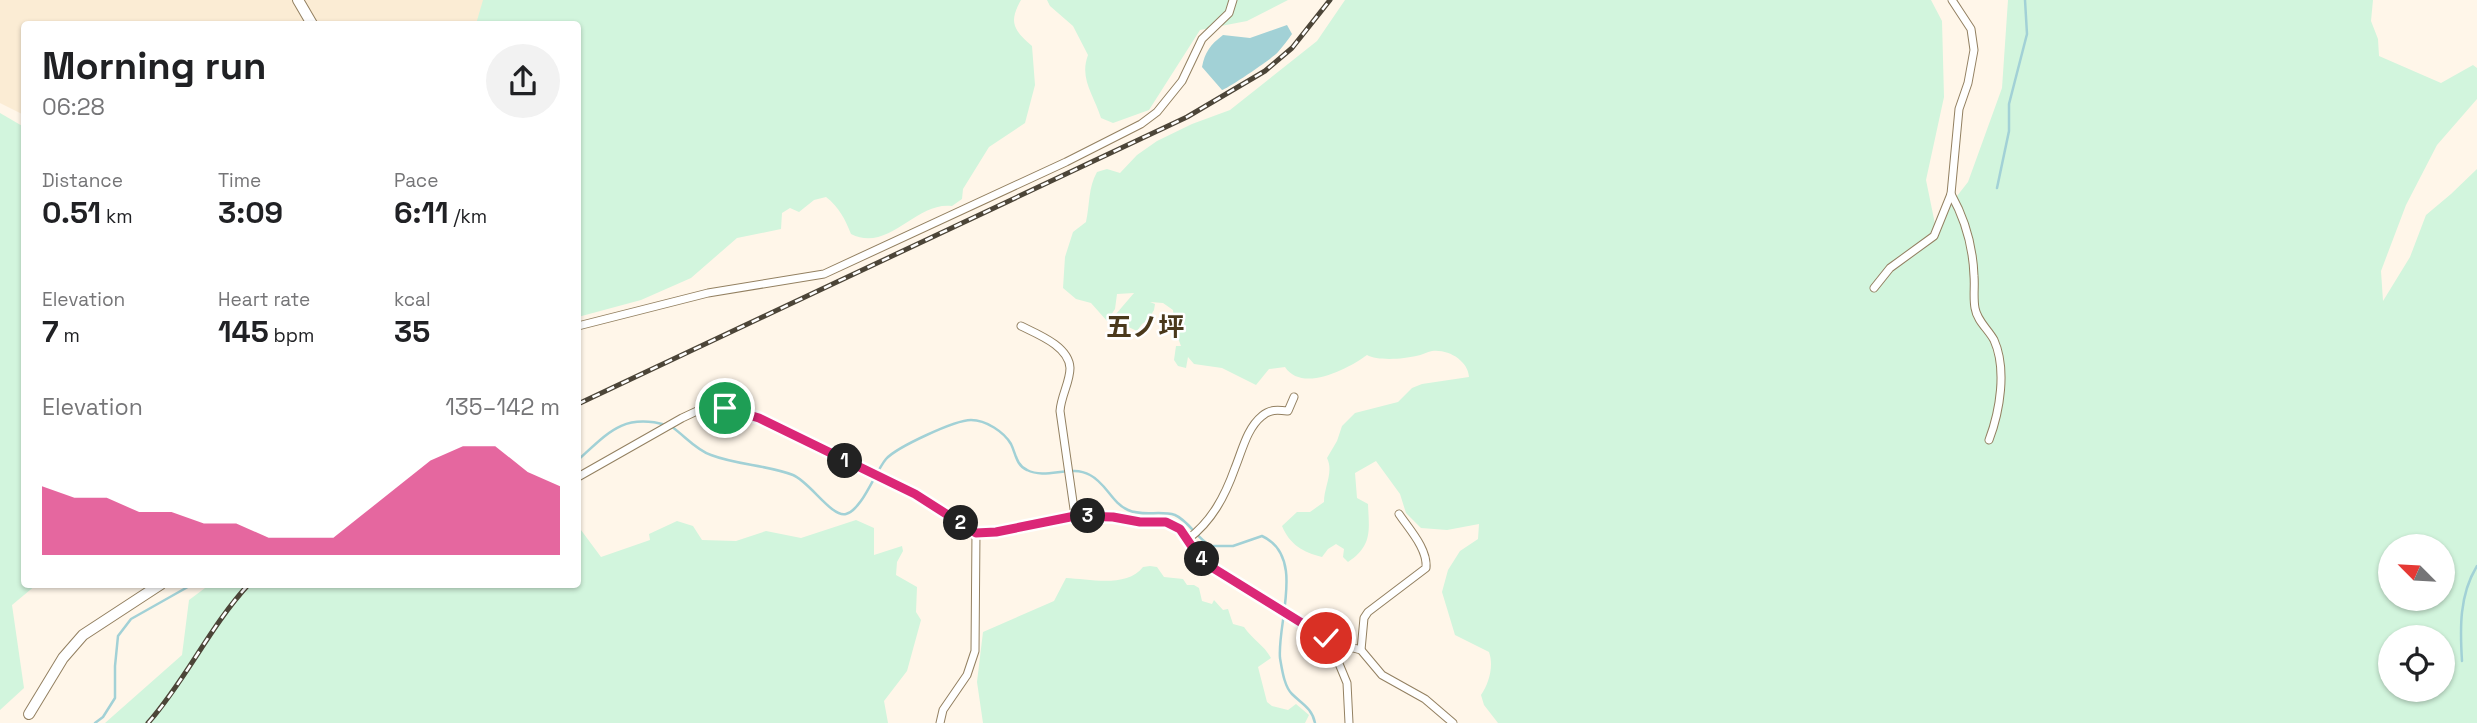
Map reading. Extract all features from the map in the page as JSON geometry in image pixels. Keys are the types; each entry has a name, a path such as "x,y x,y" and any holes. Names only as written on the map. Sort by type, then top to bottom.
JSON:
{"street":[{"path":"298,0 310,21"},
{"path":"581,325 708,293 813,276 842,268 1066,163 1141,124 1171,98 1202,39 1229,13 1233,0"},
{"path":"1874,288 1890,268 1934,236 1951,194 1959,109 1968,83 1974,50 1971,29 1952,0"},
{"path":"1951,194 1968,232 1974,274 1975,310 1993,340 1999,359 1998,417 1989,440"},
{"path":"1021,326 1056,345 1069,366 1060,400 1060,411 1075,516"},
{"path":"1188,539 1201,529 1213,514 1234,471 1243,445 1256,423 1272,410 1288,411 1294,397"},
{"path":"581,476 649,435 697,411 725,408 759,418 915,494 976,533 996,532 1075,516 1166,522 1180,529 1197,554 1213,568 1330,642 1361,650 1382,675 1425,699 1453,723"},
{"path":"1361,650 1363,626 1368,612 1426,568 1427,563 1421,548 1399,514"},
{"path":"940,723 943,710 967,675 975,651 976,533"},
{"path":"25,718 63,658 83,635 155,588"},
{"path":"1330,642 1347,683 1349,723"}],"shaded area":[{"path":"0,0 535,0 524,21 21,21 21,114 0,103"}],"green space":[{"path":"483,0 1021,0 1014,20 1017,30 1032,46 1035,85 1025,123 989,147 963,189 962,199 952,206 926,211 890,232 865,238 851,234 835,205 826,197 814,200 799,212 790,208 782,213 781,229 737,238 691,278 641,300 581,316 581,21 477,21"},
{"path":"1047,0 1288,0 1247,21 1200,30 1149,110 1113,123 1101,118 1088,87 1085,72 1088,55 1073,26 1050,6"},
{"path":"1345,0 1931,0 1942,21 1944,97 1926,180 1935,224 1968,182 2002,88 2008,0 2373,0 2371,21 2378,39 2379,56 2441,83 2473,65 2477,68 2477,99 2437,145 2406,205 2381,271 2383,301 2410,257 2426,215 2477,169 2477,723 1498,723 1484,705 1481,695 1490,674 1489,652 1455,635 1442,592 1448,570 1460,551 1478,539 1479,524 1447,530 1421,528 1406,513 1400,494 1376,461 1355,473 1357,498 1368,504 1369,529 1366,543 1348,562 1343,557 1344,549 1336,544 1322,557 1303,550 1293,543 1282,526 1297,512 1310,512 1324,502 1329,474 1327,458 1342,426 1355,413 1398,402 1412,388 1422,384 1469,377 1461,361 1451,354 1438,351 1398,359 1367,355 1337,372 1313,378 1293,375 1285,367 1269,369 1256,385 1222,368 1194,364 1188,357 1186,368 1178,366 1174,360 1176,346 1181,346 1175,330 1173,310 1163,303 1150,302 1155,304 1154,310 1137,331 1122,324 1116,314 1134,293 1117,294 1115,309 1107,321 1091,303 1076,299 1063,288 1065,257 1073,232 1086,222 1097,172 1107,169 1120,173 1137,155 1157,141 1230,110 1317,41"},
{"path":"0,113 21,125 21,588 32,588 12,605 24,688 0,710"},
{"path":"856,520 874,528 874,555 902,546 896,575 917,587 916,612 921,620 907,671 884,701 888,723 105,723 182,655 189,600 205,588 581,588 581,530 601,557 650,540 649,534 677,521 693,526 702,540 736,541 766,531 801,538"},
{"path":"1143,567 1157,567 1164,577 1183,579 1187,585 1199,588 1202,601 1212,604 1214,600 1223,610 1228,609 1233,624 1244,627 1271,658 1258,667 1267,702 1288,710 1296,704 1309,715 1305,723 983,723 977,682 983,632 1054,601 1066,578 1118,580 1128,578"}],"water":[{"path":"1287,25 1292,34 1278,52 1222,90 1202,67 1209,49 1223,35 1250,38"}],"waterway":[{"path":"1997,188 2009,131 2009,104 2027,34 2025,0"},
{"path":"672,427 711,455 793,475 834,511 846,514 857,506 886,459 892,454 940,429 963,421 977,421 988,424 1004,435 1023,468 1035,473 1075,471 1090,475 1122,507 1140,513 1175,515 1211,546 1233,546 1262,536 1275,546 1283,558 1286,574 1280,643 1284,677 1289,691 1309,710 1315,723"},
{"path":"581,457 608,434 627,424 651,422 666,425"},
{"path":"2462,661 2461,625 2464,600 2477,566"},
{"path":"95,723 103,717 115,698 118,636 131,619 186,588"}],"railway":[{"path":"581,403 1187,117 1265,71 1292,48 1330,0"},
{"path":"148,723 246,588"}],"district":[{"name":"五ノ坪","path":"1145,327"}],"route":[{"path":"725,408 759,418 915,494 976,533 1037,525 1075,516 1113,517 1140,522 1153,520 1174,525 1188,539 1197,554 1213,568 1326,638"}]}
